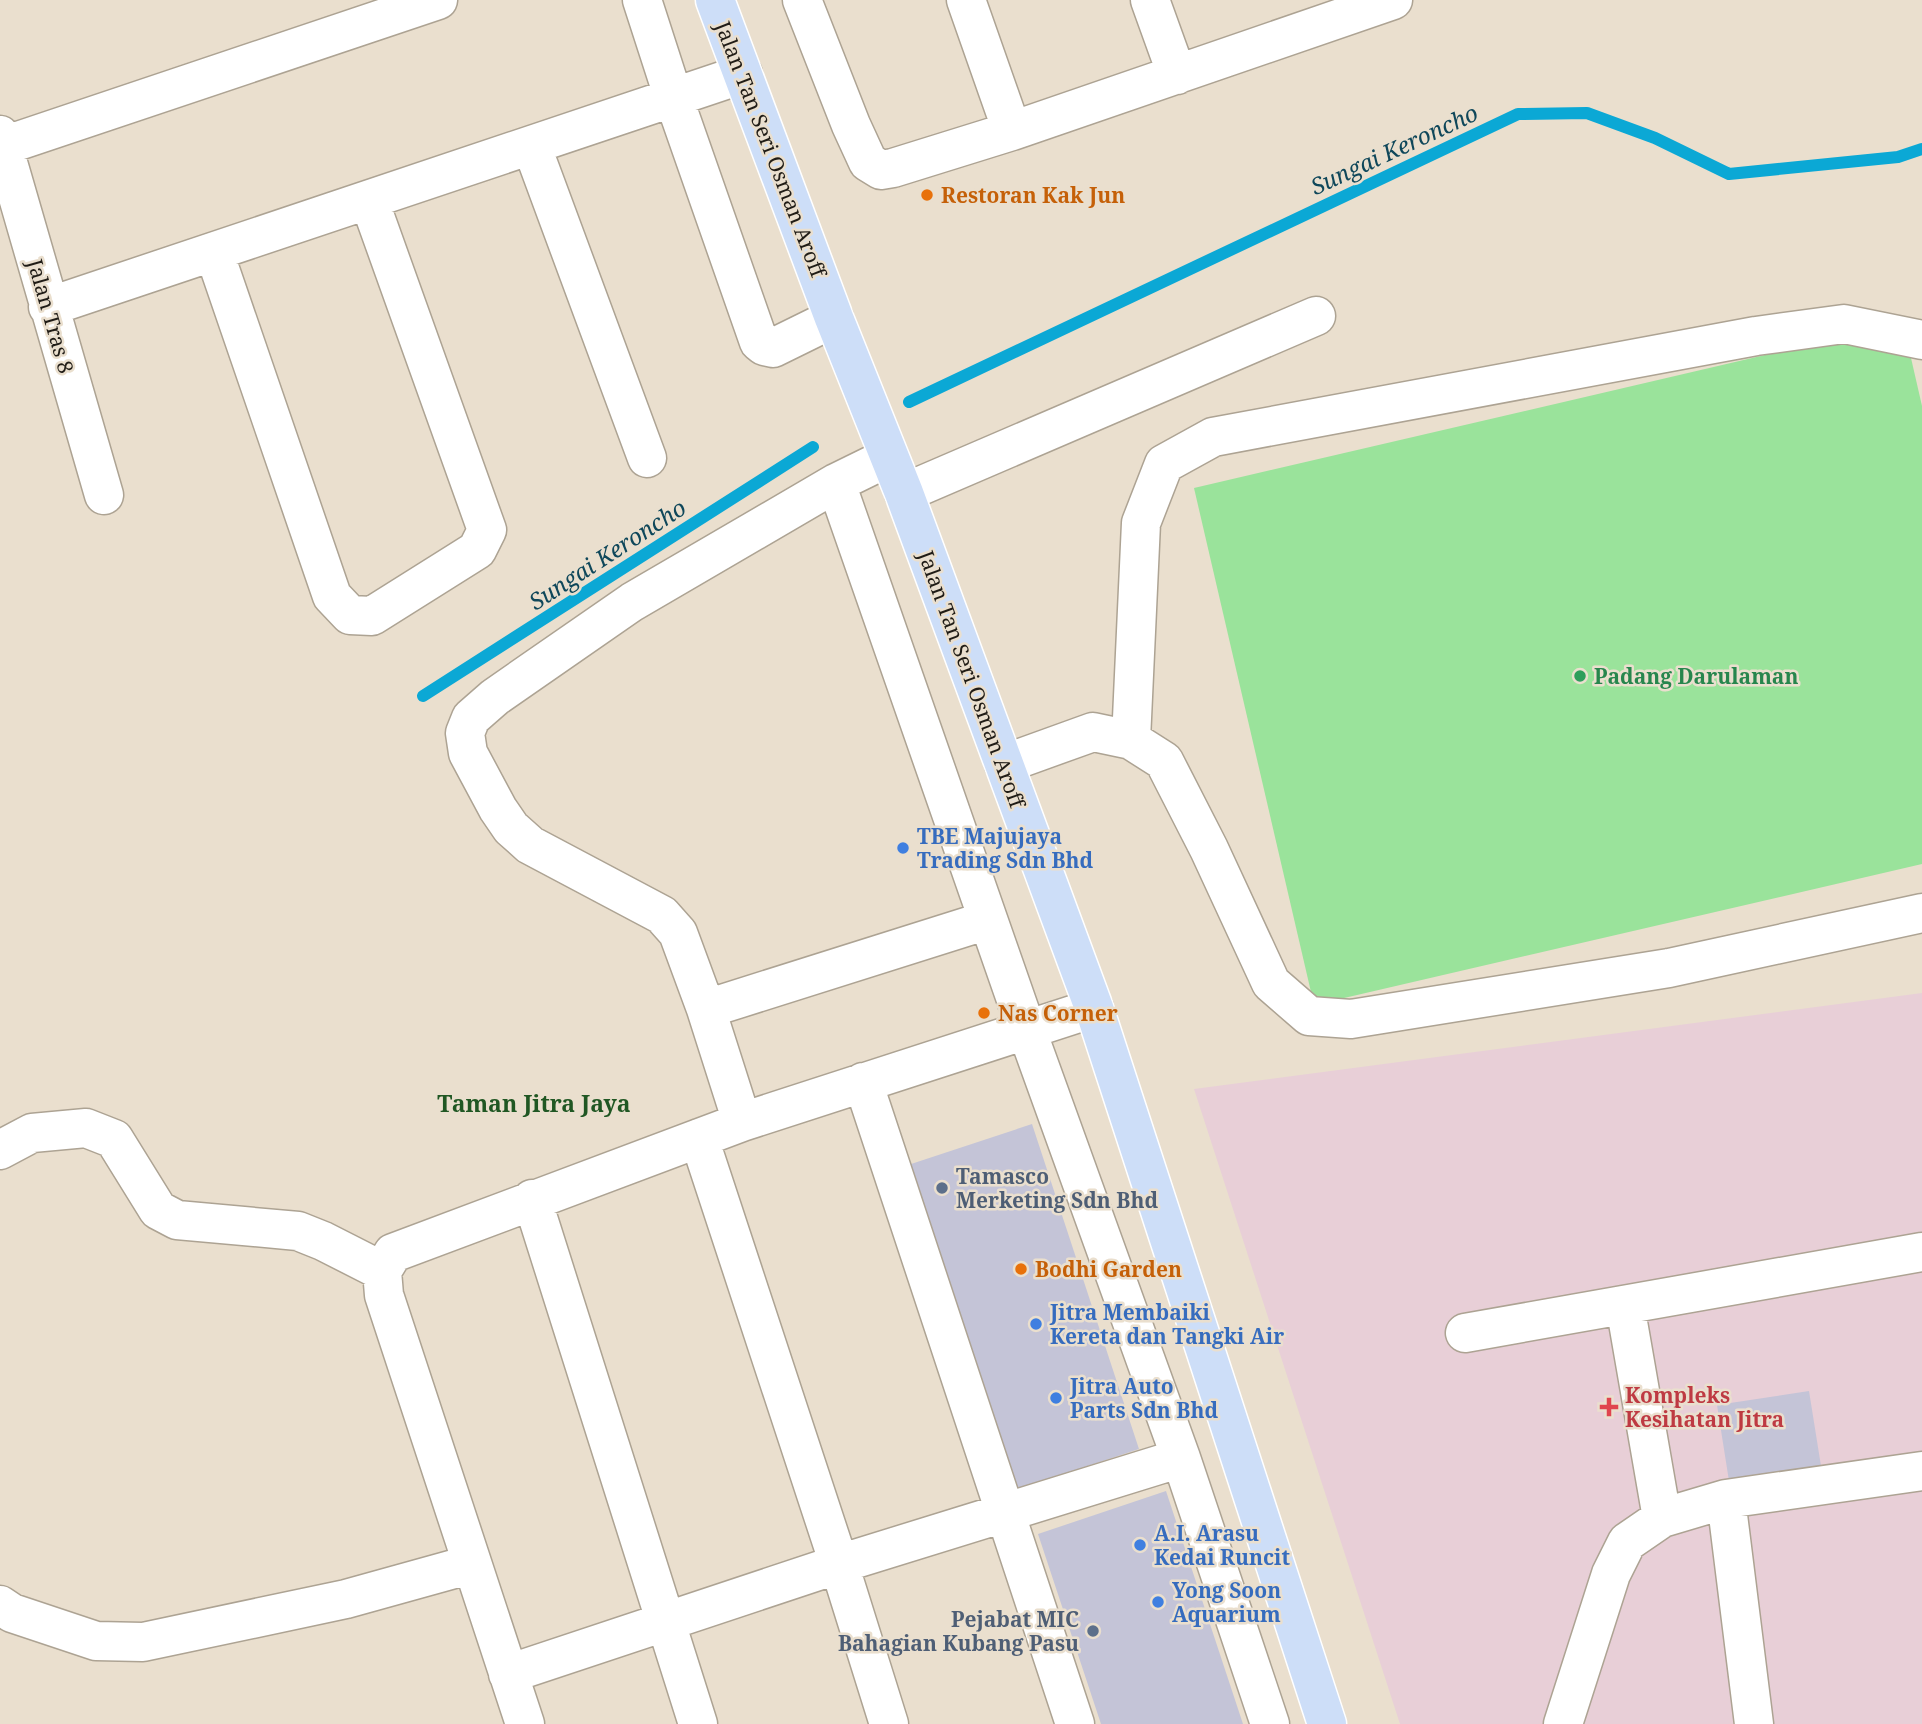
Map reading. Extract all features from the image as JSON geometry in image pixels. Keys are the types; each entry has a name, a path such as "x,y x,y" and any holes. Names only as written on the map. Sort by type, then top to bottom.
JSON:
{"main road":[{"name":"Jalan Tan Seri Osman Aroff","path":"715,0 834,318 904,493 1094,1008 1327,1724"}],"street":[{"path":"2,141 438,0"},
{"path":"642,0 759,342 773,348 834,318"},
{"path":"802,0 868,162 881,170 1012,131 1393,0"},
{"path":"966,0 1012,131"},
{"path":"1150,0 1177,75"},
{"path":"48,307 743,74"},
{"name":"Jalan Tras 8","path":"2,141 104,495"},
{"path":"531,147 647,458"},
{"path":"214,252 332,596 350,615 372,617 477,550 487,530 369,200"},
{"path":"904,493 1316,316"},
{"path":"1131,740 1141,523 1164,464 1213,437 1756,336 1844,324 1922,340"},
{"path":"742,1122 706,1009 678,933 662,915 530,845 511,828 468,753 465,733 471,718 495,697 632,602 836,483 889,457"},
{"path":"836,483 1027,1031 1181,1458 1270,1724"},
{"path":"1004,764 1093,732 1131,740 1164,761 1209,849 1271,983 1309,1016 1351,1019 1668,968 1922,913"},
{"path":"706,1009 988,920"},
{"path":"524,1724 384,1295 382,1271 393,1253 742,1122 1094,1008"},
{"path":"863,1082 1075,1724"},
{"path":"0,1150 32,1133 86,1128 114,1139 158,1210 177,1220 298,1231 382,1271"},
{"path":"699,1138 889,1724"},
{"path":"532,1199 698,1724"},
{"path":"1465,1333 1922,1252"},
{"path":"1625,1305 1662,1518"},
{"path":"508,1674 839,1564 1181,1458"},
{"path":"1563,1724 1611,1573 1627,1542 1662,1518 1726,1499 1922,1471"},
{"path":"1726,1499 1754,1724"},
{"path":"0,1605 12,1613 96,1641 143,1642 346,1599 472,1564"}],"shaded area":[{"name":"Kompleks Kesihatan Jitra","path":"1922,993 1922,1724 1400,1724 1194,1089"}],"green space":[{"name":"Padang Darulaman","path":"1903,323 1922,406 1922,864 1314,1005 1194,488"}],"building":[{"path":"1032,1124 1139,1449 1012,1491 905,1166"},
{"path":"1809,1391 1821,1466 1729,1481 1717,1405"},
{"path":"1166,1491 1243,1724 1101,1724 1038,1534"}],"waterway":[{"name":"Sungai Keroncho","path":"909,402 1518,114 1587,113 1655,138 1729,174 1898,157 1922,149"},
{"name":"Sungai Keroncho","path":"423,696 813,447"}],"place":[{"name":"Restoran Kak Jun","path":"927,195"},
{"name":"Padang Darulaman","path":"1580,676"},
{"name":"TBE Majujaya Trading Sdn Bhd","path":"903,848"},
{"name":"Nas Corner","path":"984,1013"},
{"name":"Tamasco Merketing Sdn Bhd","path":"942,1188"},
{"name":"Bodhi Garden","path":"1021,1269"},
{"name":"Jitra Membaiki Kereta dan Tangki Air","path":"1036,1324"},
{"name":"Jitra Auto Parts Sdn Bhd","path":"1056,1398"},
{"name":"Kompleks Kesihatan Jitra","path":"1609,1407"},
{"name":"A.I. Arasu Kedai Runcit","path":"1140,1545"},
{"name":"Yong Soon Aquarium","path":"1158,1602"},
{"name":"Pejabat MIC Bahagian Kubang Pasu","path":"1093,1631"}],"district":[{"name":"Taman Jitra Jaya","path":"534,1103"}]}
